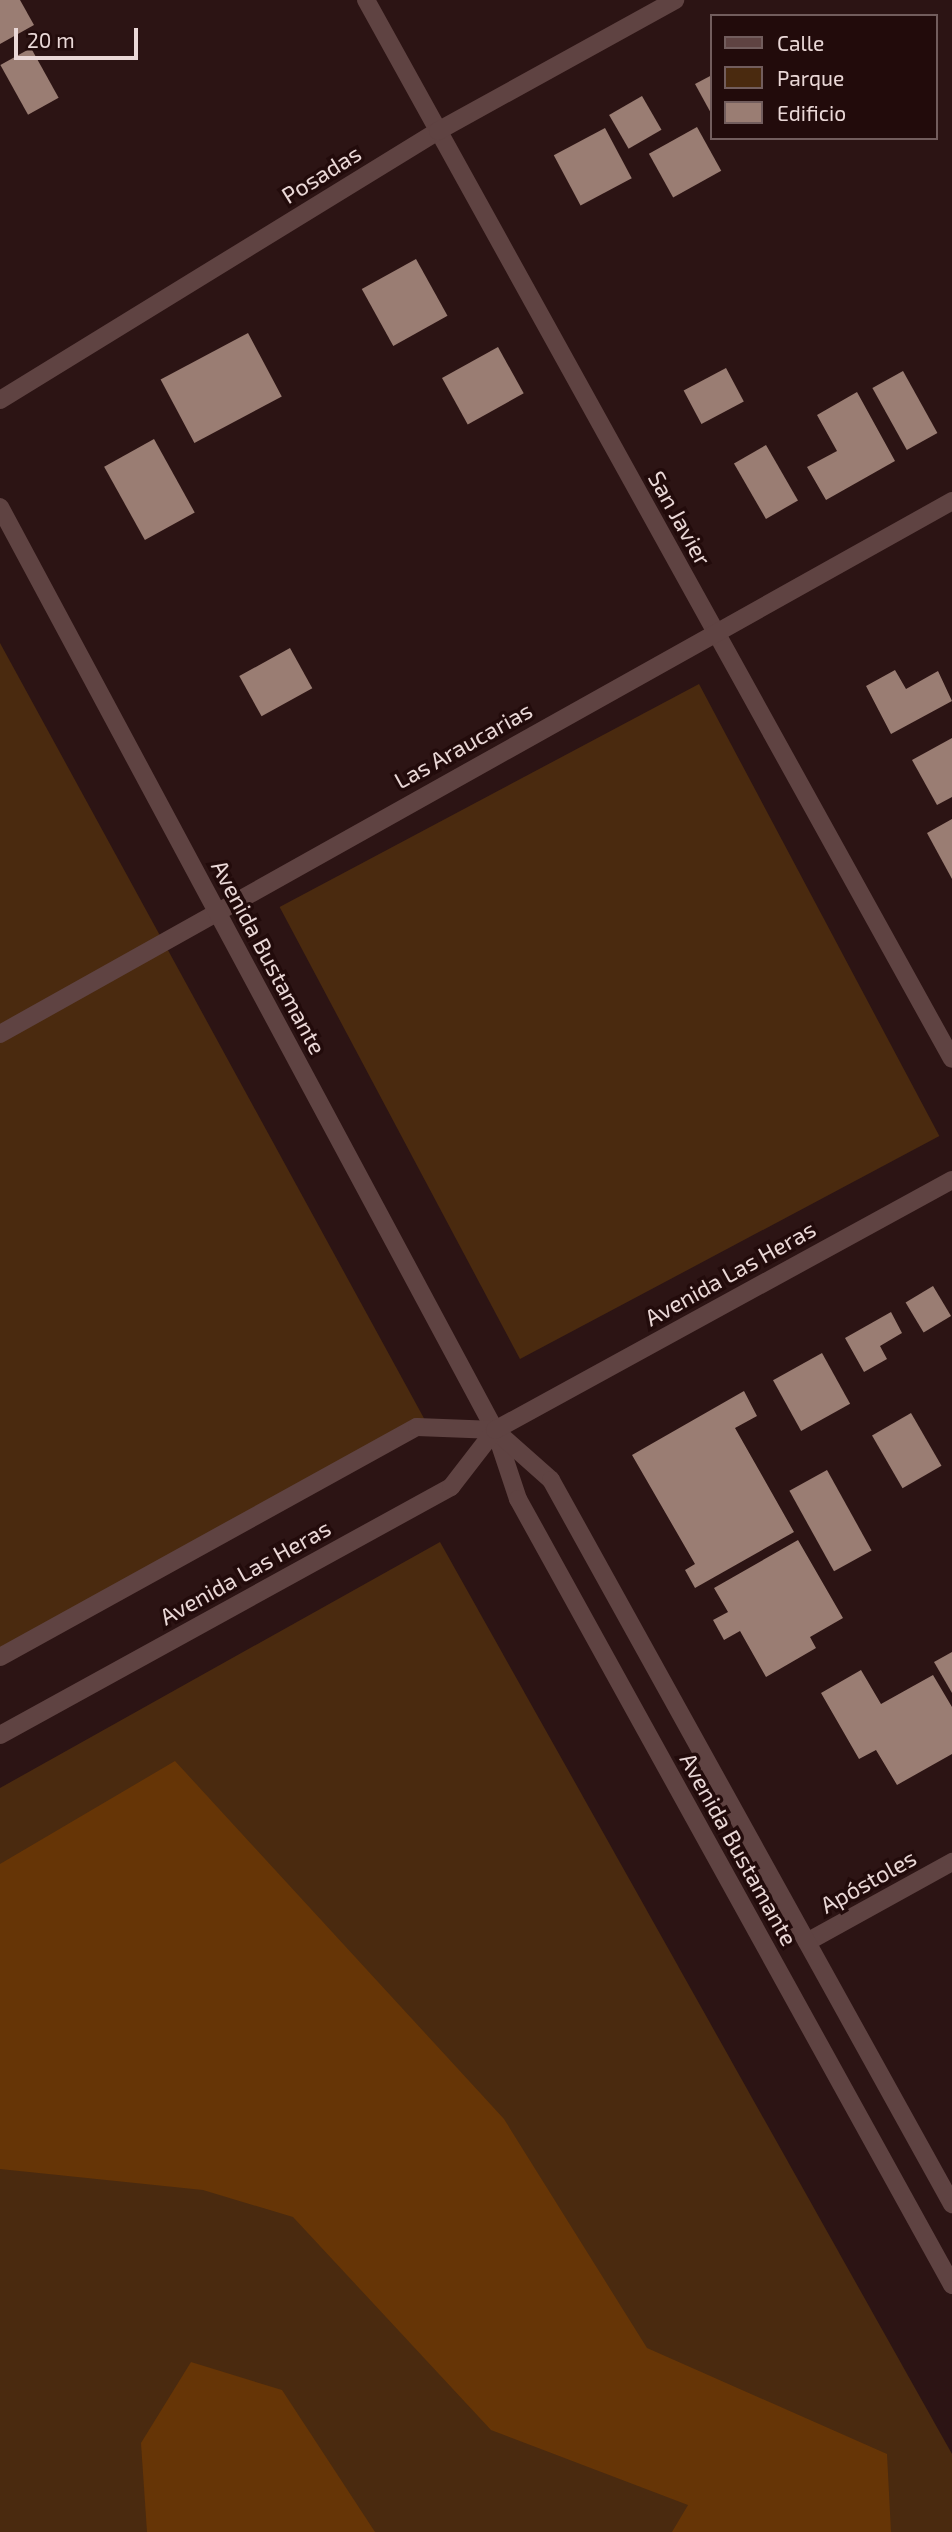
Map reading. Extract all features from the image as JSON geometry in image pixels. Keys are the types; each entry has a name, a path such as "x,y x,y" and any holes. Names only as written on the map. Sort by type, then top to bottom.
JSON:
{"main road":[{"name":"San Javier","path":"366,0 952,1059"},
{"name":"Posadas","path":"0,400 438,131 675,0"},
{"name":"Las Araucarias","path":"0,1034 952,501"},
{"name":"Avenida Bustamante","path":"0,507 495,1430 518,1499 952,2285"},
{"name":"Avenida Las Heras","path":"0,1735 451,1487 495,1430 952,1180"},
{"name":"Avenida Las Heras","path":"0,1657 417,1427 495,1430"},
{"name":"Avenida Bustamante","path":"495,1430 551,1480 952,2204"},
{"name":"Apóstoles","path":"807,1942 952,1862"}],"green space":[{"path":"0,643 426,1422 0,1658"},
{"path":"699,684 939,1136 520,1359 280,907"},
{"path":"440,1542 952,2454 952,2532 0,2532 0,1788"}],"shaded area":[{"path":"175,1761 504,2119 647,2348 887,2454 891,2532 672,2532 688,2505 491,2430 293,2217 203,2190 0,2169 0,1864"},
{"path":"191,2362 282,2390 375,2532 147,2532 141,2443"}],"building":[{"path":"0,0 20,0 34,25 0,44"},
{"path":"31,48 59,98 28,115 0,65"},
{"path":"710,76 710,111 695,84"},
{"path":"642,96 662,130 629,149 609,115"},
{"path":"697,127 721,171 673,197 649,154"},
{"path":"605,128 632,178 581,206 554,155"},
{"path":"416,259 448,316 393,346 362,289"},
{"path":"248,333 282,397 194,443 161,379"},
{"path":"498,347 524,393 468,424 442,378"},
{"path":"726,368 744,402 701,424 684,391"},
{"path":"903,371 937,433 907,450 872,388"},
{"path":"857,392 895,461 826,500 807,467 837,451 817,415"},
{"path":"154,439 195,512 145,540 104,467"},
{"path":"766,445 798,500 766,519 734,464"},
{"path":"290,648 312,688 262,716 239,676"},
{"path":"895,670 906,689 938,671 952,701 891,734 866,686"},
{"path":"952,738 952,797 937,805 912,760"},
{"path":"952,819 952,879 927,833"},
{"path":"933,1286 951,1316 924,1332 906,1302"},
{"path":"891,1312 902,1333 880,1346 887,1359 864,1372 845,1338"},
{"path":"822,1353 850,1404 801,1431 773,1380"},
{"path":"744,1391 757,1416 735,1428 794,1532 695,1588 685,1570 695,1564 632,1455"},
{"path":"911,1413 941,1466 903,1488 872,1436"},
{"path":"827,1470 872,1550 834,1571 789,1491"},
{"path":"798,1540 843,1618 810,1637 816,1648 766,1677 740,1631 724,1640 713,1620 728,1612 714,1588"},
{"path":"952,1652 952,1693 934,1662"},
{"path":"861,1670 881,1704 933,1675 952,1707 952,1754 897,1785 876,1750 859,1759 821,1693"}]}
